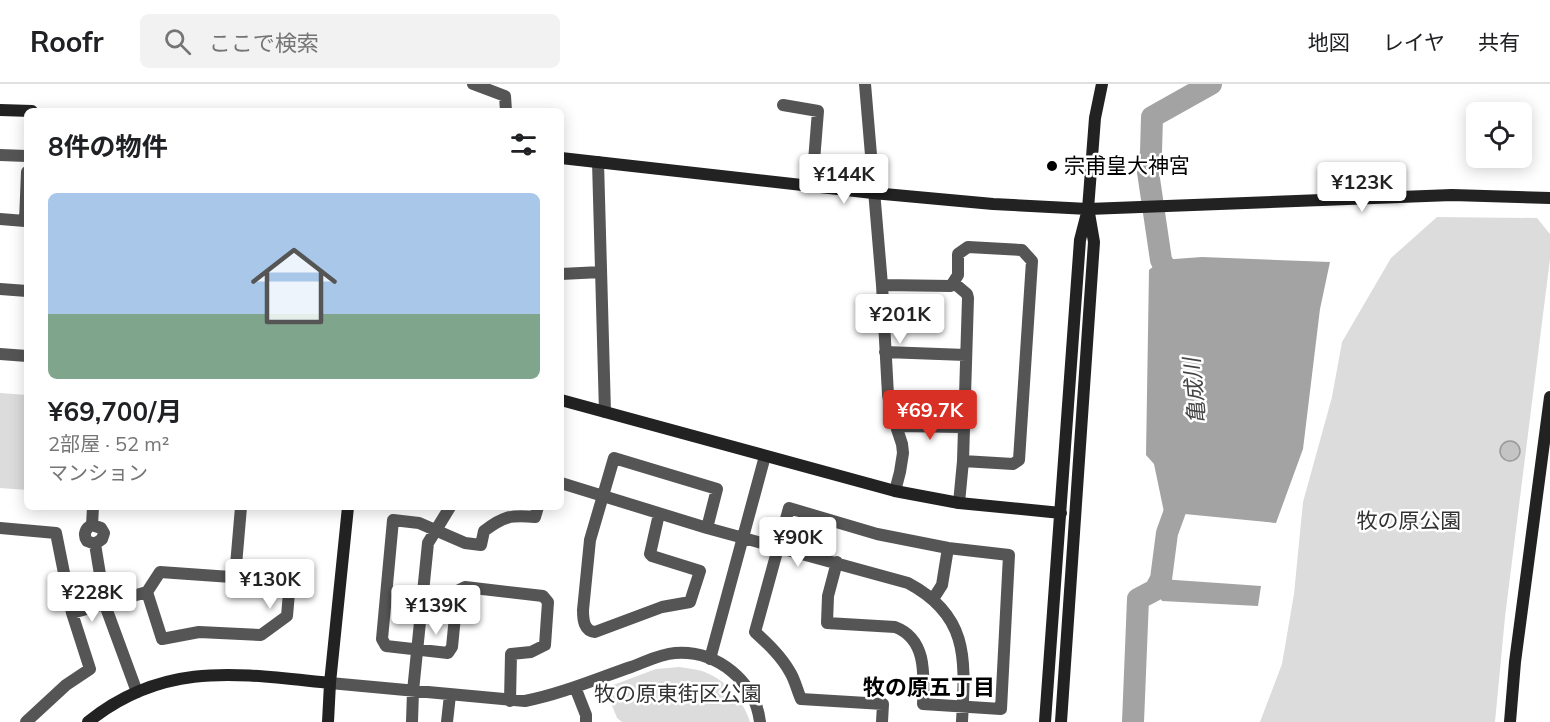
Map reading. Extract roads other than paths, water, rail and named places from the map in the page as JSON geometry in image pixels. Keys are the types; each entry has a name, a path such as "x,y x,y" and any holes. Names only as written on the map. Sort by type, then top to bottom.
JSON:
{"street":[{"path":"473,84 505,96 506,108"},
{"path":"866,84 888,395 903,453 895,491"},
{"path":"1045,722 1080,240 1088,209 1095,118 1102,84"},
{"path":"783,105 818,111 812,186"},
{"path":"0,110 24,111"},
{"path":"0,154 24,156"},
{"path":"564,158 873,193 993,204 1088,209 1452,195 1550,198"},
{"path":"598,162 605,412"},
{"path":"1061,722 1094,242 1088,209"},
{"path":"0,219 24,221"},
{"path":"882,285 946,287 954,283 958,275 958,254 968,247 1022,250 1032,261 1019,460 1013,464 963,461"},
{"path":"564,274 601,272"},
{"path":"954,283 967,294 968,298 963,461 959,503"},
{"path":"0,289 24,291"},
{"path":"885,352 966,355"},
{"path":"0,354 24,356"},
{"path":"1510,722 1515,662 1550,400"},
{"path":"564,401 895,491 959,503 1061,513"},
{"path":"896,426 963,427"},
{"path":"710,659 765,456"},
{"path":"658,514 650,554 700,571 690,602 662,607 595,632 589,632 586,630 583,610 590,540 614,458 717,489 706,528"},
{"path":"564,484 706,528 908,583 933,598 944,609 961,642 962,722"},
{"path":"837,562 828,596 827,623 895,627 904,630 917,646 924,664 923,704 1001,709 1009,555 948,548 877,534 789,508 754,632 772,647 791,673 801,699 884,705 882,722"},
{"path":"93,510 92,525 100,528 104,533 102,539 95,544 105,605 137,692"},
{"path":"235,577 241,510"},
{"path":"328,722 348,510"},
{"path":"412,722 428,543 448,510"},
{"path":"510,701 511,654 531,652 545,645 548,602 543,596 465,587 459,590 456,596 452,647 448,653 386,646 382,639 393,520 419,523 465,543 481,544 484,531 501,519 517,516 535,517 537,510"},
{"path":"0,528 56,533 72,613 90,669 66,686 26,722"},
{"path":"933,598 942,585 948,548"},
{"path":"72,613 147,592 160,572 290,581 286,616 261,635 199,632 162,639 147,592"},
{"path":"88,722 105,709 137,692 177,678 217,674 510,701 541,698 665,655 686,653 710,659 733,671 744,682 758,709 760,722"},
{"path":"575,687 586,715 586,722"},
{"path":"447,722 450,695"}],"water":[{"path":"1202,257 1330,262 1320,309 1303,449 1276,523 1164,512 1154,464 1146,455 1149,270 1161,260"},
{"path":"1161,579 1261,586 1258,606 1162,601 1155,590"}],"waterway":[{"name":"亀成川","path":"1175,285 1161,260 1148,172 1152,117 1211,84"},
{"name":"亀成川","path":"1133,722 1138,599 1155,590 1161,579 1167,533 1184,486"}],"place":[{"name":"宗甫皇大神宮","path":"1052,166"}],"district":[{"name":"牧の原五丁目","path":"929,687"}],"park label":[{"name":"牧の原公園","path":"1409,521"},
{"name":"牧の原東街区公園","path":"678,694"}]}
